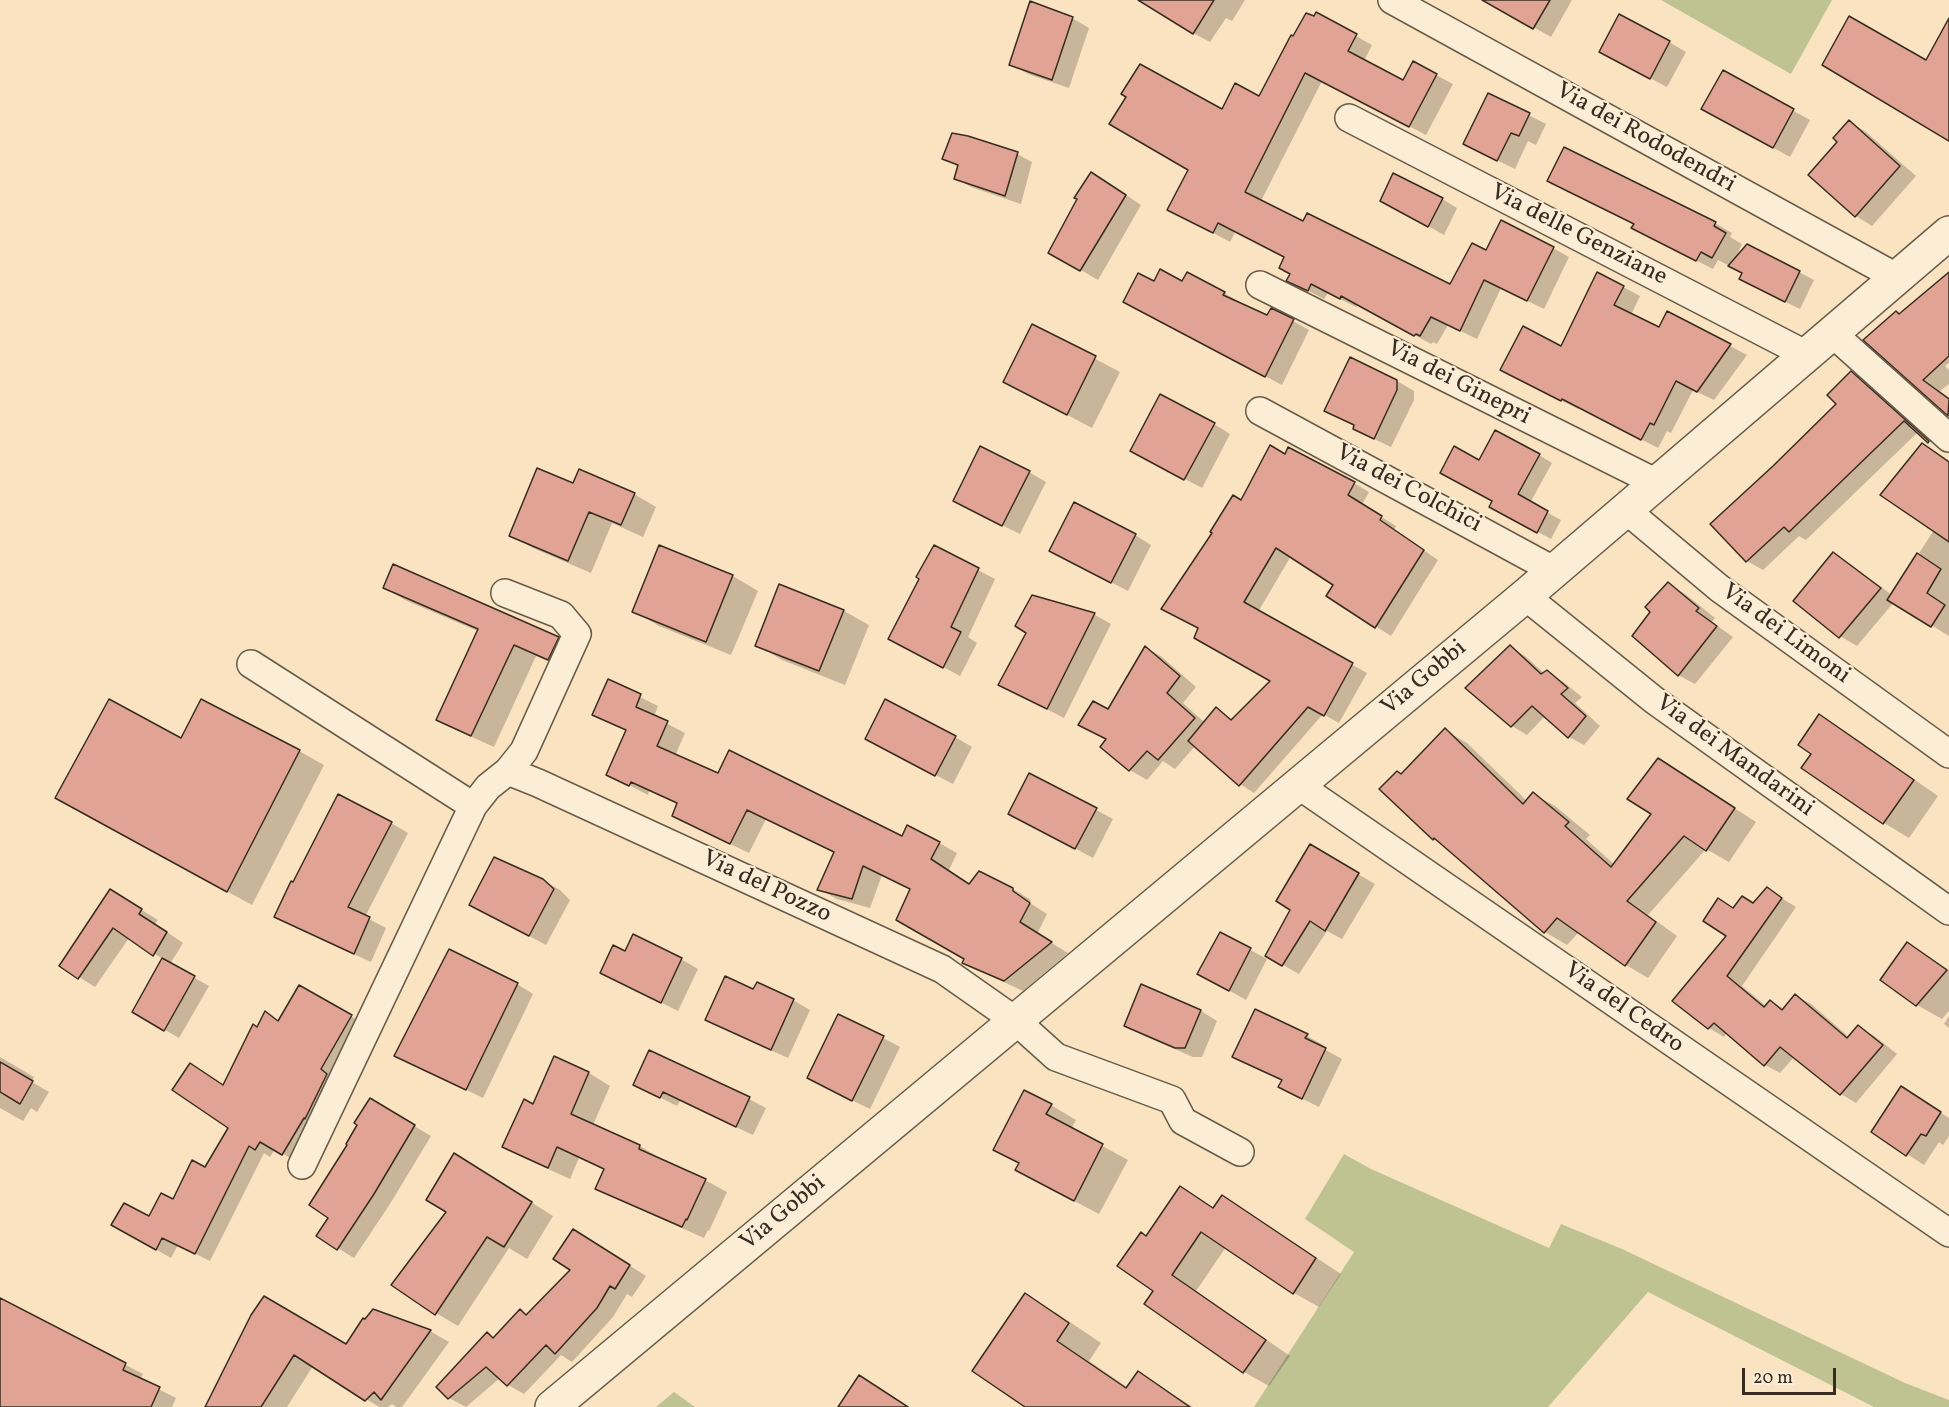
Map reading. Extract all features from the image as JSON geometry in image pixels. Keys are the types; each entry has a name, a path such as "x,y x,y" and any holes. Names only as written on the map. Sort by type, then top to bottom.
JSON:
{"street":[{"name":"Via dei Rododendri","path":"1392,0 1898,278"},
{"name":"Via delle Genziane","path":"1349,118 1807,355"},
{"name":"Via Gobbi","path":"552,1407 1555,571 1949,233"},
{"name":"Via dei Ginepri","path":"1260,285 1657,483"},
{"path":"1832,333 1949,438"},
{"name":"Via dei Colchici","path":"1260,411 1555,571"},
{"name":"Via dei Limoni","path":"1626,510 1719,588 1949,754"},
{"path":"302,1165 474,806 488,787 508,771 524,751 577,634 561,615 505,592"},
{"name":"Via dei Mandarini","path":"1525,596 1654,700 1949,910"},
{"path":"252,664 474,806"},
{"name":"Via del Pozzo","path":"508,771 942,969 1016,1022"},
{"name":"Via del Cedro","path":"1298,785 1949,1233"},
{"path":"1016,1022 1056,1057 1172,1100 1183,1121 1240,1152"}],"green space":[{"path":"1661,0 1832,0 1791,74"},
{"path":"1344,1154 1371,1169 1549,1248 1561,1224 1622,1249 1905,1383 1949,1400 1949,1407 1874,1407 1648,1292 1548,1407 1254,1407 1354,1252 1305,1219"},
{"path":"674,1392 695,1407 656,1407"}],"building":[{"path":"1138,0 1214,0 1193,34"},
{"path":"1482,0 1550,0 1533,29"},
{"path":"1030,1 1073,17 1052,80 1009,65"},
{"path":"1316,12 1357,34 1348,51 1403,80 1413,61 1437,74 1409,127 1305,73 1245,192 1303,221 1307,213 1450,284 1472,243 1486,250 1501,220 1554,247 1527,301 1484,280 1460,331 1431,317 1420,336 1416,334 1414,336 1341,296 1340,299 1311,284 1308,291 1286,281 1290,274 1279,268 1284,257 1218,223 1213,233 1167,210 1188,170 1109,124 1126,97 1121,94 1140,64 1222,109 1235,83 1259,96 1291,35 1293,36 1306,13 1314,16"},
{"path":"1619,14 1670,41 1650,79 1599,52"},
{"path":"1849,16 1926,60 1949,18 1949,141 1822,65"},
{"path":"1723,70 1794,109 1773,148 1701,109"},
{"path":"1488,93 1530,113 1519,136 1511,133 1497,161 1463,144"},
{"path":"1849,120 1900,166 1855,217 1808,175 1837,142 1833,138"},
{"path":"952,133 1018,152 1005,196 954,179 958,165 942,159"},
{"path":"1564,147 1716,222 1714,226 1726,233 1712,258 1701,252 1696,261 1631,228 1634,224 1547,181"},
{"path":"1091,172 1126,195 1080,271 1048,253 1077,199 1074,198"},
{"path":"1393,173 1443,198 1428,227 1380,201"},
{"path":"1747,244 1800,271 1785,302 1739,279 1742,273 1728,266"},
{"path":"1160,269 1182,281 1187,272 1225,292 1223,295 1267,315 1271,308 1294,319 1265,377 1123,302 1138,273 1154,281"},
{"path":"1597,272 1624,286 1614,305 1659,327 1667,311 1731,344 1697,392 1676,381 1654,425 1650,423 1641,440 1500,370 1523,326 1561,346"},
{"path":"1949,272 1949,356 1923,380 1949,399 1948,416 1863,340 1896,311 1899,314"},
{"path":"1032,324 1096,356 1067,415 1003,382"},
{"path":"1350,357 1397,380 1397,390 1374,439 1353,429 1354,425 1324,411"},
{"path":"1851,371 1929,441 1928,443 1904,421 1789,532 1784,527 1746,562 1710,524 1836,404 1827,395"},
{"path":"1160,394 1215,423 1184,480 1130,451"},
{"path":"1495,430 1540,454 1518,494 1548,511 1537,533 1489,507 1492,501 1440,473 1454,446 1479,460"},
{"path":"1922,443 1949,462 1949,542 1880,495"},
{"path":"1270,445 1285,454 1288,447 1355,482 1348,495 1382,516 1380,520 1424,550 1375,628 1326,596 1333,585 1276,548 1244,602 1353,663 1324,716 1308,707 1239,786 1188,741 1216,707 1231,720 1270,681 1194,638 1198,628 1161,609 1212,533 1210,532 1233,495 1241,500"},
{"path":"980,446 1030,471 1002,526 953,501"},
{"path":"537,468 573,483 579,469 635,493 621,525 589,512 568,561 509,536"},
{"path":"1074,502 1136,534 1111,583 1049,551"},
{"path":"659,545 733,575 706,642 632,612"},
{"path":"934,545 979,568 951,627 961,632 943,668 888,639 919,579 916,577"},
{"path":"1833,552 1881,588 1839,638 1793,601"},
{"path":"1917,553 1941,569 1927,593 1945,605 1931,627 1887,600"},
{"path":"393,564 559,637 548,660 514,645 471,736 436,720 478,629 383,588"},
{"path":"1668,582 1699,608 1696,611 1717,626 1678,676 1632,636 1650,612 1645,607"},
{"path":"779,584 844,610 819,671 755,646"},
{"path":"1032,595 1095,613 1047,709 998,685 1026,633 1015,626"},
{"path":"1510,645 1541,674 1547,670 1568,688 1561,694 1586,716 1568,738 1532,706 1511,727 1465,688"},
{"path":"1145,646 1180,676 1167,693 1195,718 1158,760 1147,751 1129,771 1100,747 1106,739 1078,725 1093,701 1108,709"},
{"path":"608,679 641,694 636,707 668,721 657,746 718,773 729,750 902,836 907,825 940,842 931,859 969,884 979,871 1013,888 1013,891 1030,903 1020,922 1052,942 1004,981 962,963 964,959 896,920 910,889 863,866 852,899 817,890 834,852 747,810 730,844 672,816 677,803 631,782 629,786 606,775 626,730 592,715"},
{"path":"109,699 181,738 201,699 300,750 227,892 55,798"},
{"path":"885,699 956,736 935,776 865,739"},
{"path":"1819,714 1914,780 1883,824 1801,768 1811,754 1798,745"},
{"path":"1445,728 1523,804 1533,792 1569,822 1565,826 1611,867 1651,814 1627,799 1658,758 1735,808 1706,851 1684,836 1627,901 1656,922 1625,966 1557,918 1544,933 1434,838 1433,840 1379,789 1397,771 1401,774"},
{"path":"1029,773 1097,808 1075,849 1008,814"},
{"path":"338,794 392,822 348,907 370,917 354,954 274,917"},
{"path":"1310,844 1359,873 1325,931 1310,921 1282,966 1265,956 1290,910 1276,901"},
{"path":"494,857 543,879 554,889 529,936 469,905"},
{"path":"1767,887 1782,898 1727,976 1764,1007 1770,1000 1782,1010 1795,994 1847,1038 1858,1025 1883,1045 1840,1095 1780,1047 1764,1066 1714,1023 1708,1029 1672,1001 1726,936 1703,921 1718,898 1733,908 1742,896 1753,903"},
{"path":"110,889 142,909 139,914 167,932 153,956 113,928 78,979 59,966"},
{"path":"1220,932 1251,948 1229,991 1197,974"},
{"path":"633,934 682,958 661,1003 600,973 613,945 625,951"},
{"path":"1907,942 1947,970 1916,1006 1880,980"},
{"path":"449,949 518,983 466,1090 394,1056"},
{"path":"162,958 195,976 164,1031 132,1012"},
{"path":"725,976 753,989 757,982 794,999 771,1050 705,1020"},
{"path":"1141,984 1201,1010 1185,1048 1175,1048 1124,1026"},
{"path":"299,985 352,1015 321,1069 327,1074 305,1119 282,1155 260,1142 255,1150 249,1146 195,1254 162,1238 156,1250 111,1225 124,1203 149,1216 161,1193 173,1199 192,1160 205,1167 228,1128 172,1090 190,1063 223,1085 253,1024 257,1027 265,1011 278,1021"},
{"path":"1255,1009 1308,1034 1305,1038 1326,1048 1302,1099 1278,1087 1282,1080 1232,1057"},
{"path":"838,1014 884,1036 852,1101 807,1078"},
{"path":"649,1050 750,1097 736,1127 663,1092 660,1098 633,1085"},
{"path":"554,1056 589,1072 571,1114 640,1145 639,1149 706,1179 682,1227 595,1189 604,1169 557,1147 548,1168 502,1147 524,1099 533,1104"},
{"path":"0,1062 33,1081 20,1104 0,1092"},
{"path":"1901,1086 1941,1112 1926,1136 1921,1134 1906,1156 1871,1132"},
{"path":"1024,1090 1052,1104 1046,1114 1103,1144 1074,1201 1015,1170 1019,1163 993,1150"},
{"path":"370,1098 415,1125 337,1250 316,1236 328,1218 309,1205 347,1145 357,1125 354,1123"},
{"path":"454,1153 532,1202 504,1247 487,1237 435,1315 391,1285 446,1212 426,1200"},
{"path":"1180,1186 1213,1208 1222,1195 1316,1258 1293,1294 1201,1232 1172,1275 1266,1340 1243,1373 1144,1304 1153,1291 1117,1266 1141,1232 1146,1236"},
{"path":"573,1229 630,1265 615,1289 610,1286 597,1308 555,1354 546,1345 507,1386 486,1367 448,1399 436,1387 487,1332 493,1338 520,1309 526,1315 570,1270 553,1259"},
{"path":"1025,1293 1069,1323 1057,1341 1126,1388 1138,1371 1190,1407 1025,1407 972,1371"},
{"path":"264,1296 346,1344 363,1318 365,1319 373,1309 431,1330 381,1400 374,1392 365,1401 294,1355 261,1407 205,1407 251,1315"},
{"path":"0,1298 126,1363 123,1370 160,1387 151,1407 0,1407"},
{"path":"859,1375 908,1407 838,1407"}]}
